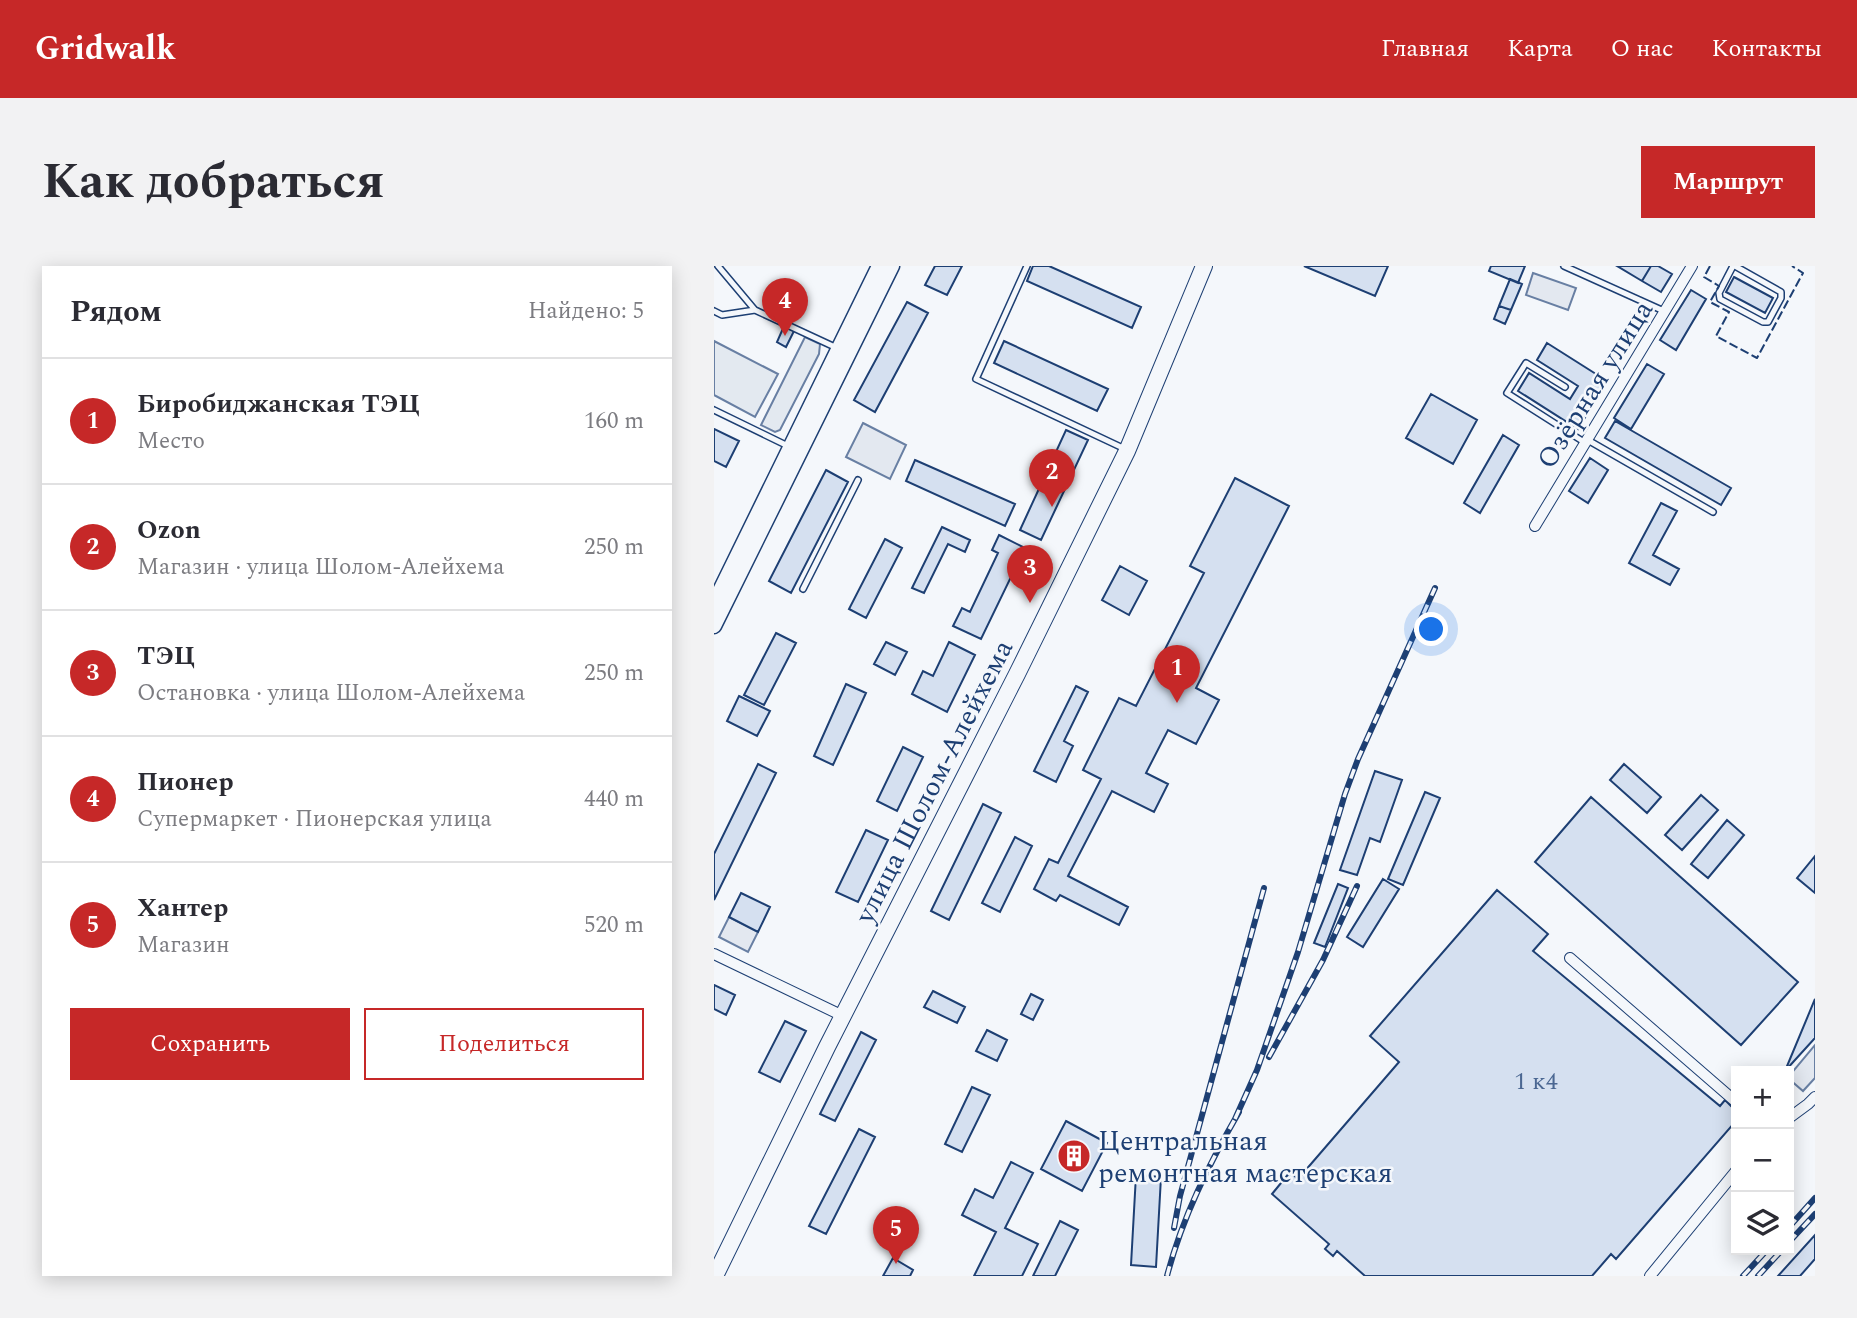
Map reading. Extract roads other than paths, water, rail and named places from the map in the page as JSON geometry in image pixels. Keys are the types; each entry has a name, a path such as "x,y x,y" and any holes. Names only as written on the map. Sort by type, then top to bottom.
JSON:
{"main road":[{"path":"844,351 879,266"},
{"path":"714,603 844,351 892,266"},
{"name":"улица Шолом-Алейхема","path":"715,1276 1128,451 1204,266"},
{"path":"714,626 795,450"}],"street":[{"name":"Озёрная улица","path":"1535,526 1692,266"},
{"path":"714,954 843,1016"},
{"path":"1570,958 1731,1098"},
{"path":"1794,1114 1815,1097"},
{"path":"1650,1276 1731,1177"}],"lane":[{"path":"718,266 755,310 844,351"},
{"path":"1027,266 976,379 1128,451"},
{"path":"1564,266 1666,312"},
{"path":"1734,266 1781,294 1768,321 1763,322 1720,299 1719,293 1734,266"},
{"path":"714,311 722,315 755,310"},
{"path":"1565,387 1526,363 1507,393 1585,441 1713,512"},
{"path":"714,411 795,450"},
{"path":"803,589 858,480"}],"railway":[{"path":"1235,1119 1257,1070 1298,952 1358,759 1435,588"},
{"path":"1269,1057 1323,960 1357,886"},
{"path":"1174,1228 1180,1196 1264,888"},
{"path":"1167,1276 1180,1233 1197,1192 1239,1112"},
{"path":"1794,1221 1815,1198"},
{"path":"1794,1237 1815,1214"},
{"path":"1743,1276 1762,1255"},
{"path":"1758,1276 1777,1255"}],"place":[{"name":"Пионер","path":"785,336"},
{"name":"Ozon","path":"1052,507"},
{"name":"ТЭЦ","path":"1030,603"},
{"name":"Биробиджанская ТЭЦ","path":"1177,703"},
{"name":"Центральная ремонтная мастерская","path":"1074,1156"},
{"name":"Хантер","path":"896,1264"}]}
